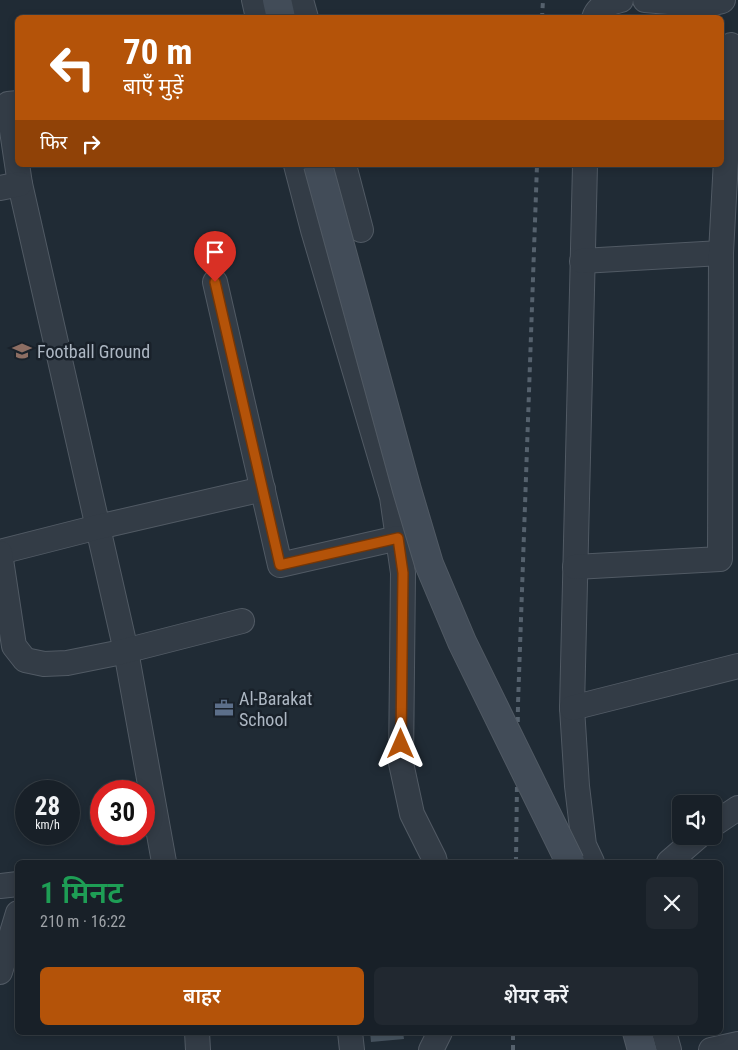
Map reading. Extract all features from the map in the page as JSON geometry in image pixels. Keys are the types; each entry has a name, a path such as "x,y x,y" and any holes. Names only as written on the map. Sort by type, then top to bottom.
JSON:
{"main road":[{"path":"277,0 280,15"},
{"path":"319,167 429,564 462,642 569,860"},
{"path":"638,1035 642,1050"}],"street":[{"path":"254,0 257,15"},
{"path":"301,0 305,15"},
{"path":"645,0 704,5 723,0"},
{"path":"575,567 720,559 722,253 729,64 732,45"},
{"path":"15,103 8,104 10,186 98,527 126,651 164,860"},
{"path":"297,167 313,230 392,497 403,573 401,763 412,814 430,860"},
{"path":"345,167 361,230"},
{"path":"585,167 572,708 576,786 584,845 591,860"},
{"path":"582,261 722,253"},
{"path":"215,282 280,565 398,538"},
{"path":"242,621 126,651 67,662 44,664 24,660 14,646 0,552 262,489"},
{"path":"572,708 738,666"},
{"path":"722,819 738,808"},
{"path":"671,860 689,845"},
{"path":"0,886 15,884"},
{"path":"0,972 15,923"},
{"path":"197,1035 198,1050"},
{"path":"350,1035 352,1050"},
{"path":"431,1050 438,1035"},
{"path":"665,1035 669,1050"},
{"path":"711,1050 738,1044"}],"building":[{"path":"370,1035 403,1035 404,1039 371,1042"}],"railway":[{"path":"542,15 543,0"},
{"path":"516,860 518,704 537,167"},
{"path":"513,1035 513,1050"}],"place":[{"name":"Football Ground","path":"22,351"},
{"name":"Al-Barakat School","path":"224,708"}],"route":[{"path":"215,282 280,565 398,538 403,573 401,744"}]}
